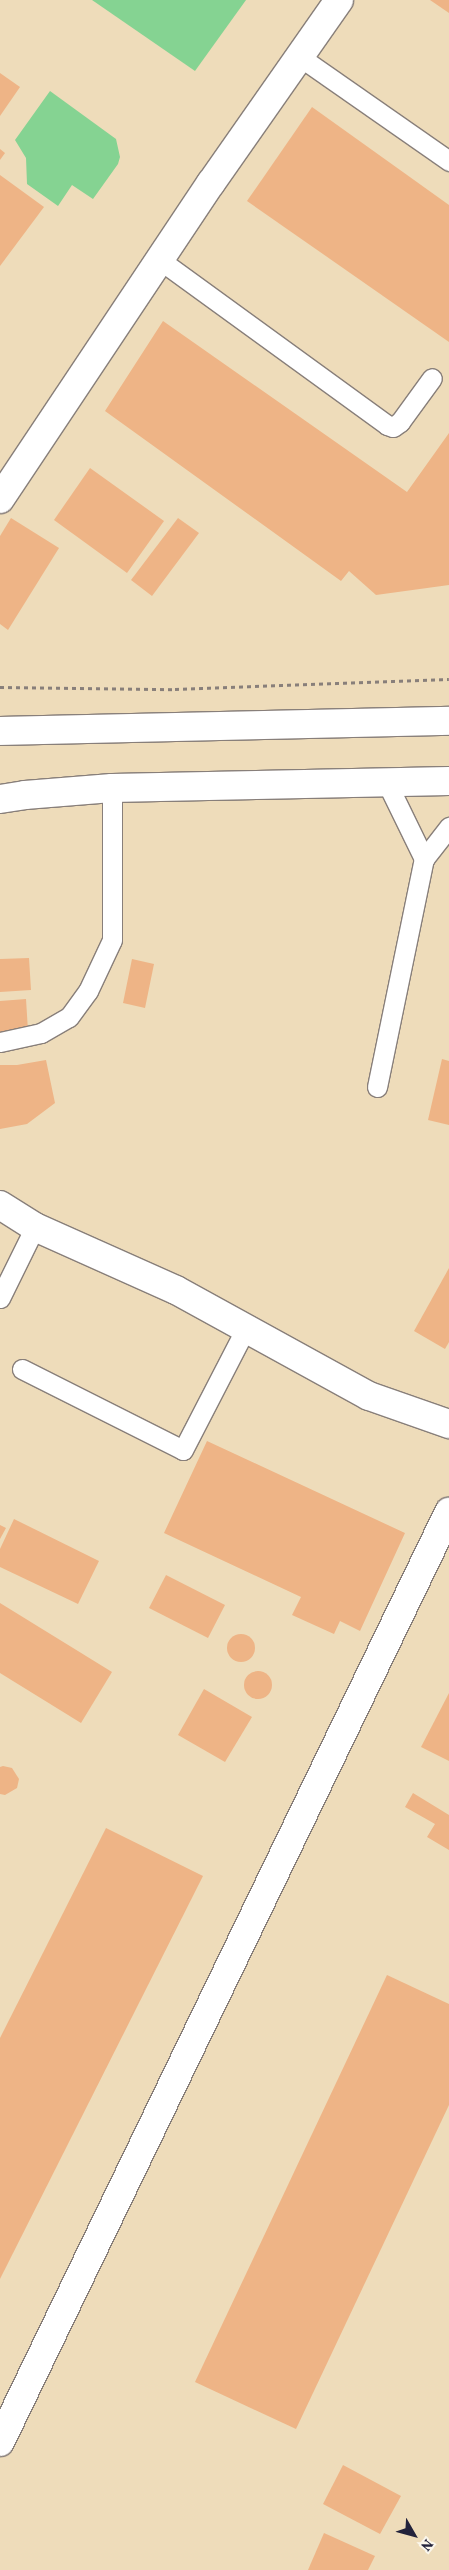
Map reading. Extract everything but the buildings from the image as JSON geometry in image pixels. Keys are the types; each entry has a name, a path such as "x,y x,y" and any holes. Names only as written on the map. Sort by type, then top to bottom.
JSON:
{"main road":[{"path":"0,499 211,183 339,0"},
{"path":"0,731 449,721"},
{"path":"12,797 112,788 449,781"},
{"path":"0,1205 35,1227 176,1290 369,1396 449,1424"},
{"path":"0,2442 449,1512"}],"lane":[{"path":"300,57 449,161"},
{"path":"160,260 387,425 393,427 400,422 432,378"},
{"path":"387,783 424,859"},
{"path":"0,1042 41,1033 68,1017 88,991 112,940 112,788"},
{"path":"377,1087 424,859 449,827"},
{"path":"0,1298 35,1227"},
{"path":"22,1369 183,1450 246,1328"}],"path":[{"path":"0,687 175,690 449,679"}],"green space":[{"path":"92,0 246,0 195,71"},
{"path":"50,91 116,139 120,157 118,164 93,199 72,185 58,206 27,184 26,158 15,140"}]}
